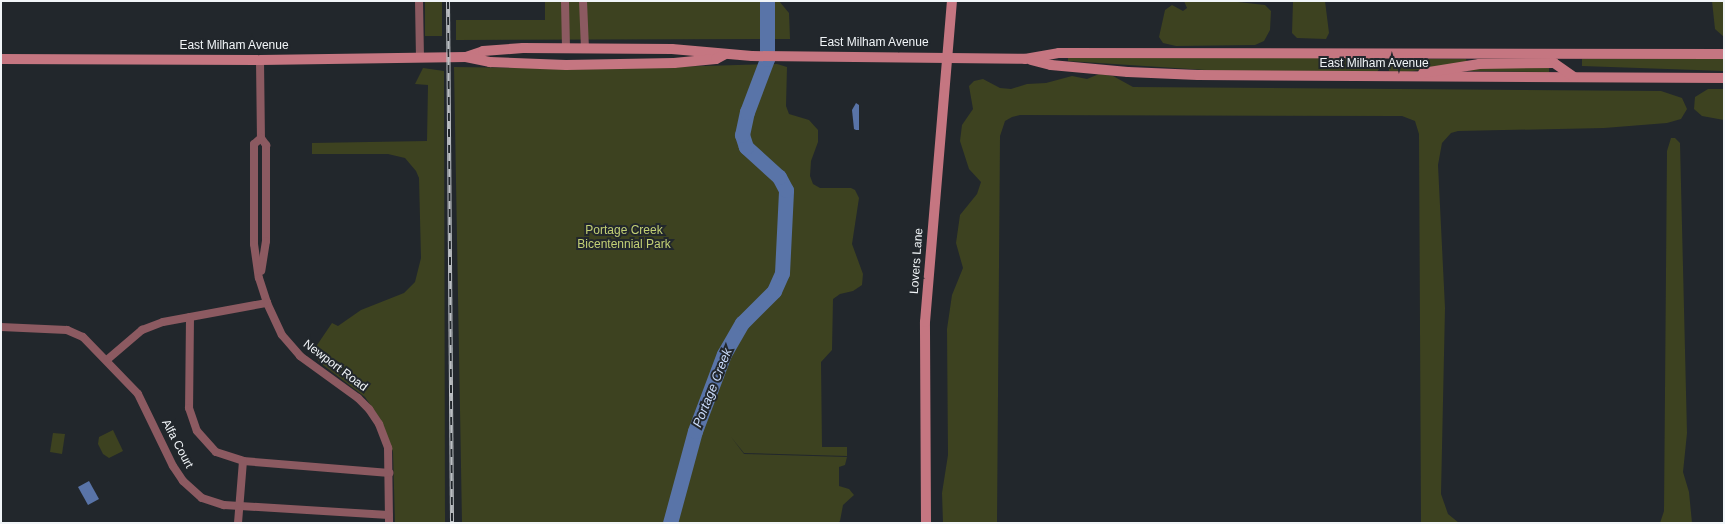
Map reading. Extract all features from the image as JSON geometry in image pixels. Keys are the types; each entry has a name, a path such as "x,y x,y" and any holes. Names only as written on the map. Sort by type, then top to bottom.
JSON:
{"street":[{"path":"419,1 420,56"},
{"path":"565,1 566,48"},
{"path":"583,1 585,48"},
{"name":"Lovers Lane","path":"926,523 926,322 946,56 952,1"},
{"name":"East Milham Avenue","path":"466,57 483,51 566,48 672,49 714,51 724,55 946,56 1025,59 1051,65 1198,76 1724,78"},
{"name":"East Milham Avenue","path":"1025,59 1059,53 1554,58 1724,54"},
{"name":"East Milham Avenue","path":"1,59 260,60 420,56 466,57 490,62 566,65 674,63 716,59 724,55"},
{"path":"1409,77 1440,69 1479,64 1554,58 1574,77"},
{"name":"Newport Road","path":"259,278 266,241 266,145 261,138 260,60"},
{"name":"Newport Road","path":"261,138 254,144 254,244 259,278 267,303 282,335 300,356 343,386 369,409 388,448 390,473 389,519"},
{"path":"108,359 142,330 163,322 267,303"},
{"name":"Alfa Court","path":"190,317 189,408 197,431 216,452 243,461 390,473"},
{"name":"Alfa Court","path":"1,327 67,330 83,337 108,359 138,394 164,450 183,481 202,498 224,505 239,505 389,519"},
{"path":"238,523 243,461"}],"green space":[{"path":"425,1 442,1 442,36 425,36"},
{"path":"545,1 779,1 789,13 790,39 456,40 456,20 545,20"},
{"path":"1184,1 1229,1 1265,5 1271,11 1270,30 1264,41 1255,45 1176,46 1163,43 1159,37 1165,10 1172,5 1183,11 1187,8"},
{"path":"1293,1 1325,1 1329,33 1326,39 1297,38 1292,33"},
{"path":"1712,1 1724,1 1724,37 1715,29"},
{"path":"1068,58 1374,58 1379,60 1381,66 1377,72 1236,72 1068,61"},
{"path":"1389,59 1466,59 1467,62 1401,73 1389,71"},
{"path":"1582,59 1724,59 1724,71 1582,66"},
{"name":"Portage Creek Bicentennial Park","path":"777,64 787,67 786,106 789,114 809,120 818,130 818,142 811,161 810,176 813,184 820,188 851,188 855,190 859,198 852,244 863,274 862,285 853,291 840,294 833,299 832,350 821,362 822,447 847,447 847,456 744,453 731,437 744,454 847,457 845,465 839,467 839,486 849,489 854,495 843,505 840,521 838,523 462,523 454,67 597,69"},
{"path":"1549,66 1549,72 1469,71 1469,69"},
{"path":"423,68 444,71 445,523 395,523 393,452 381,420 365,397 319,362 313,351 332,323 338,326 361,310 404,293 415,282 421,258 419,178 416,171 405,158 388,154 312,154 312,143 427,141 428,85 415,84"},
{"path":"1099,74 1113,76 1133,87 1661,91 1682,98 1687,109 1681,119 1667,123 1604,128 1458,131 1451,133 1442,143 1438,165 1445,308 1441,494 1448,514 1459,523 1421,523 1419,134 1415,121 1402,116 1020,115 1012,117 1005,121 1000,136 997,523 943,523 942,493 948,455 947,329 952,295 963,268 956,243 960,215 977,194 981,182 969,169 960,141 962,125 973,109 969,86 974,81 983,79 1000,88 1011,89 1027,84 1046,83 1072,76 1087,79"},
{"path":"1708,89 1724,89 1724,120 1702,116 1694,109 1695,97"},
{"path":"1671,138 1675,138 1680,143 1687,433 1683,472 1689,492 1692,523 1660,523 1664,511 1667,151"},
{"path":"113,430 123,451 109,458 103,454 98,444 99,437"},
{"path":"53,433 65,434 62,454 50,452"}],"water":[{"path":"856,103 859,105 859,130 854,129 852,110"},
{"path":"89,481 99,499 88,505 78,487"}],"waterway":[{"name":"Portage Creek","path":"670,523 695,431 724,354 742,323 774,291 782,273 786,190 779,177 746,147 742,135 747,112 767,59 767,1"}],"railway":[{"path":"448,1 452,523"}]}
